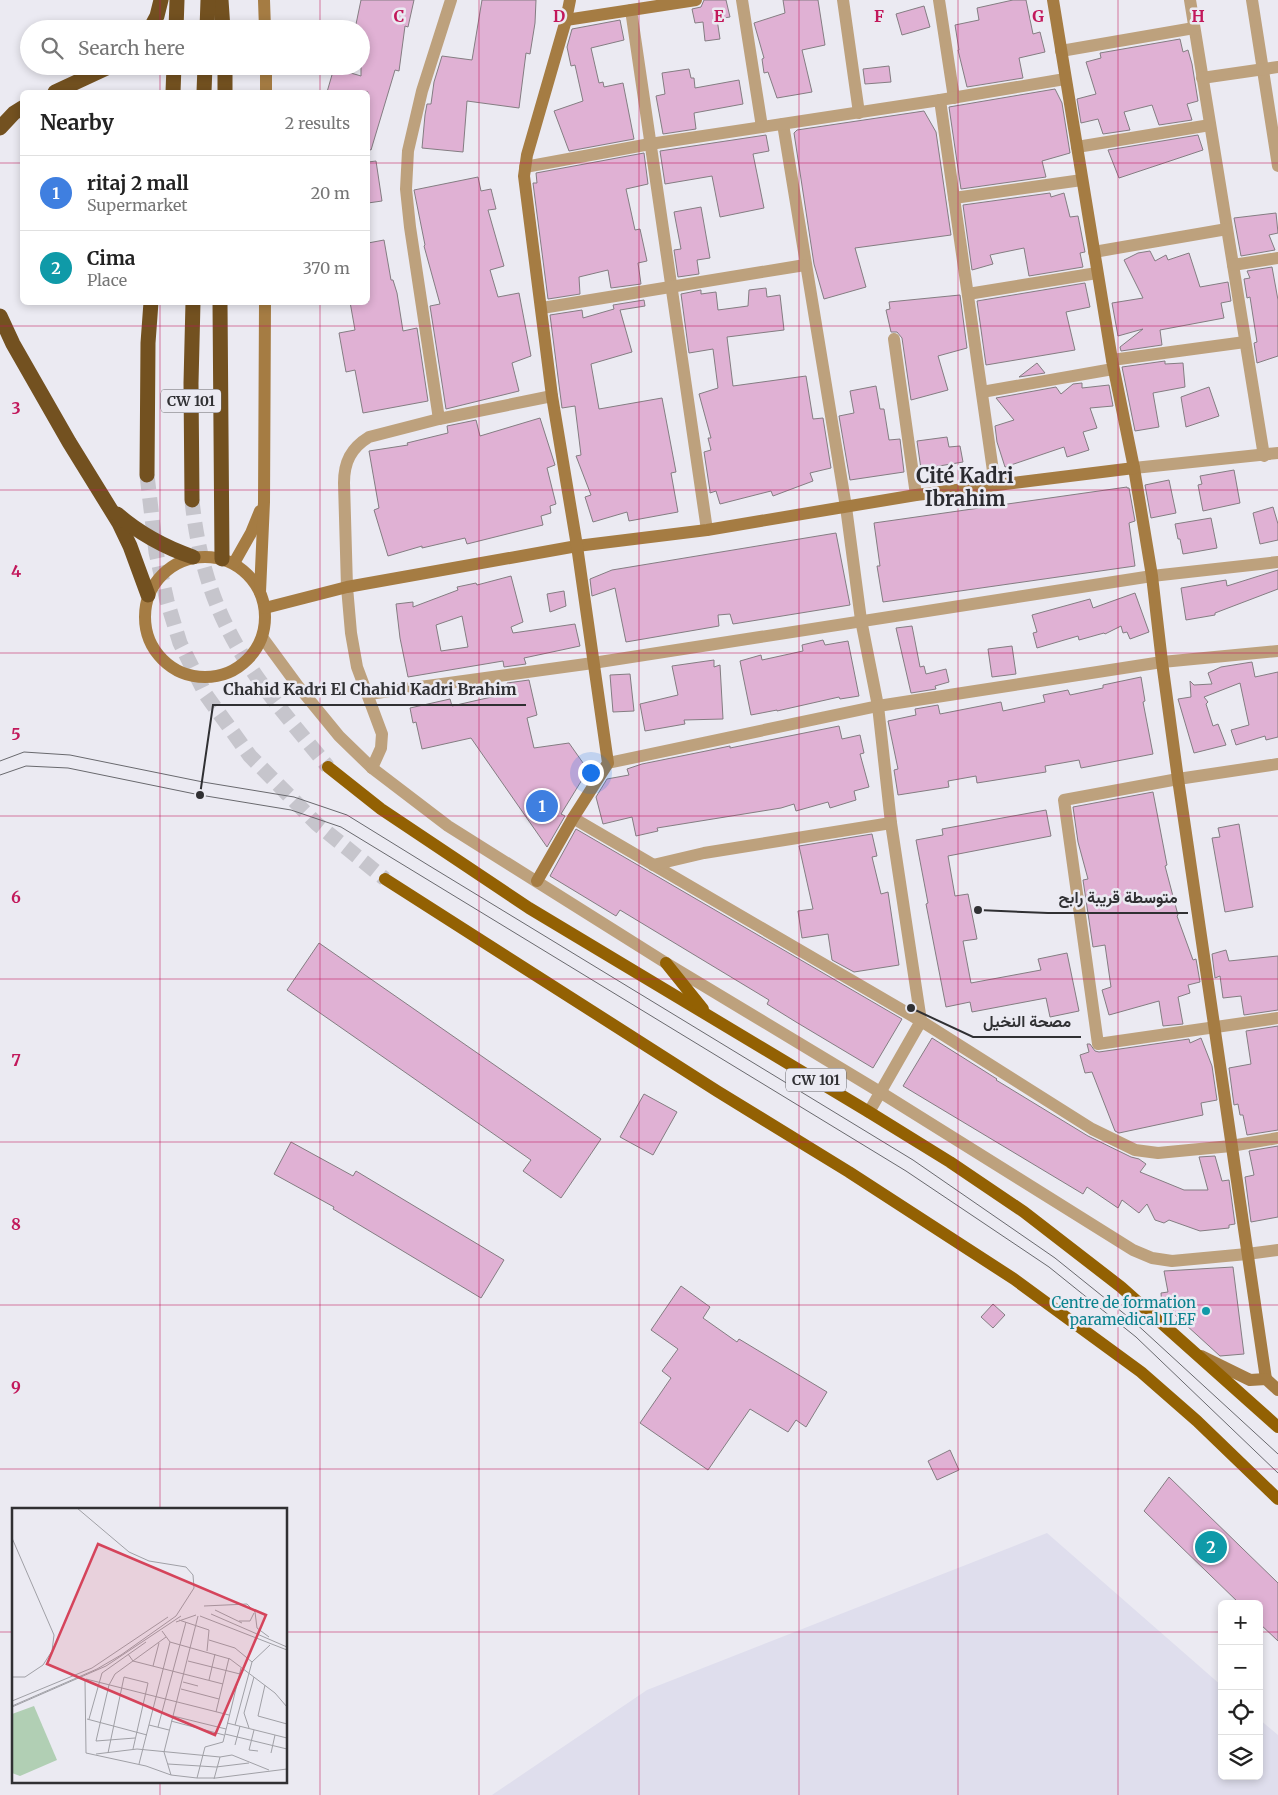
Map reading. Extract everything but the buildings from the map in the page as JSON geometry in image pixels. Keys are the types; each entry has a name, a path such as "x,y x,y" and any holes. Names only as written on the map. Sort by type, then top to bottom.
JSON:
{"highway":[{"path":"155,20 161,0"},
{"path":"176,20 177,0"},
{"path":"207,20 208,0"},
{"path":"221,0 222,20"},
{"path":"58,90 91,75"},
{"path":"173,90 174,75"},
{"path":"204,90 205,75"},
{"path":"225,75 225,90"},
{"path":"0,127 20,109"},
{"path":"0,127 20,120"},
{"name":"CW 101","path":"147,474 148,343 151,305"},
{"name":"CW 101","path":"192,500 191,383 194,305"},
{"path":"220,305 228,561"},
{"path":"0,316 13,344 130,546 148,595"},
{"path":"105,501 124,520 145,536 193,557"}],"main road":[{"name":"CW 101","path":"328,767 381,809 529,908 869,1112 950,1162 1024,1212 1121,1287 1278,1427"},
{"path":"385,879 708,1086 849,1172 1014,1279 1141,1372 1197,1421 1278,1499"},
{"path":"666,963 707,1015"}],"street":[{"path":"264,0 265,20"},
{"path":"439,419 406,189 408,151 420,100 451,0"},
{"path":"537,880 608,763 577,546 552,396 524,176 526,155 566,20 570,0"},
{"path":"566,20 696,0"},
{"path":"742,0 762,127"},
{"path":"843,0 859,112"},
{"path":"939,0 954,98"},
{"path":"1053,0 1112,364 1134,468 1152,576 1178,779 1266,1379 1278,1390"},
{"path":"1190,0 1264,456"},
{"path":"1252,0 1278,166"},
{"path":"631,10 707,530"},
{"path":"1061,51 1194,28"},
{"path":"1202,78 1278,67"},
{"path":"266,75 266,90"},
{"path":"525,167 650,144 954,98 1065,79"},
{"path":"940,100 995,485"},
{"path":"783,124 846,507 861,620 878,706 890,823 921,1021 869,1112"},
{"path":"1077,147 1210,125"},
{"path":"954,198 1082,180"},
{"path":"1094,252 1227,229"},
{"path":"1233,266 1278,258"},
{"path":"542,308 805,265"},
{"path":"968,294 1098,274"},
{"path":"260,592 264,502 265,305"},
{"path":"894,339 916,495"},
{"path":"982,392 1112,364 1245,342"},
{"path":"372,768 381,748 382,734 358,667 351,633 347,587 344,472 349,456 360,443 369,437 439,419 552,396"},
{"path":"265,608 347,587 577,546 707,530 916,495 1134,468 1264,456 1278,453"},
{"path":"228,561 250,534 264,502"},
{"path":"208,556 228,561 249,576 260,592 265,608 266,622 262,637 253,654 239,667 222,676 202,678 183,674 166,664 154,649 146,632 144,613 148,595 159,578 174,565 193,557 208,556"},
{"path":"369,694 593,663 1152,576 1278,562"},
{"path":"262,637 298,686 339,736 372,768 448,826 537,880 666,963 880,1092 1132,1250 1152,1258 1172,1261 1278,1250"},
{"path":"608,763 878,706 1162,662 1278,651"},
{"path":"1278,764 1178,779 1064,800 1098,1044 1278,1018"},
{"path":"573,818 921,1021 1092,1129 1135,1150 1158,1153 1231,1146 1278,1138"},
{"path":"652,864 704,853 890,823"},
{"path":"1192,1351 1250,1380 1266,1379"}],"shaded area":[{"path":"1047,1533 1218,1683 1218,1780 1263,1780 1263,1722 1278,1735 1278,1795 492,1795 647,1690"}],"tunnel":[{"path":"147,475 156,552 167,601 180,643 206,695 250,756 317,824 385,879"},
{"path":"192,500 196,531 207,577 218,607 234,641 258,679 328,767"}],"tram line":[{"path":"0,761 24,752 70,755 203,782 294,797 347,815 913,1160 1055,1258 1132,1320 1278,1454"},
{"path":"0,775 26,766 68,768 200,795 291,810 341,827 906,1171 1049,1267 1136,1337 1278,1473"}],"place":[{"name":"Chahid Kadri El Chahid Kadri Brahim","path":"200,795"},
{"name":"ritaj 2 mall","path":"542,806"},
{"name":"متوسطة قريبة رابح","path":"978,910"},
{"name":"مصحة النخيل","path":"911,1008"},
{"name":"Centre de formation paramedical ILEF","path":"1206,1311"},
{"name":"Cima","path":"1211,1547"}],"district":[{"name":"Cité Kadri Ibrahim","path":"965,486"}]}
